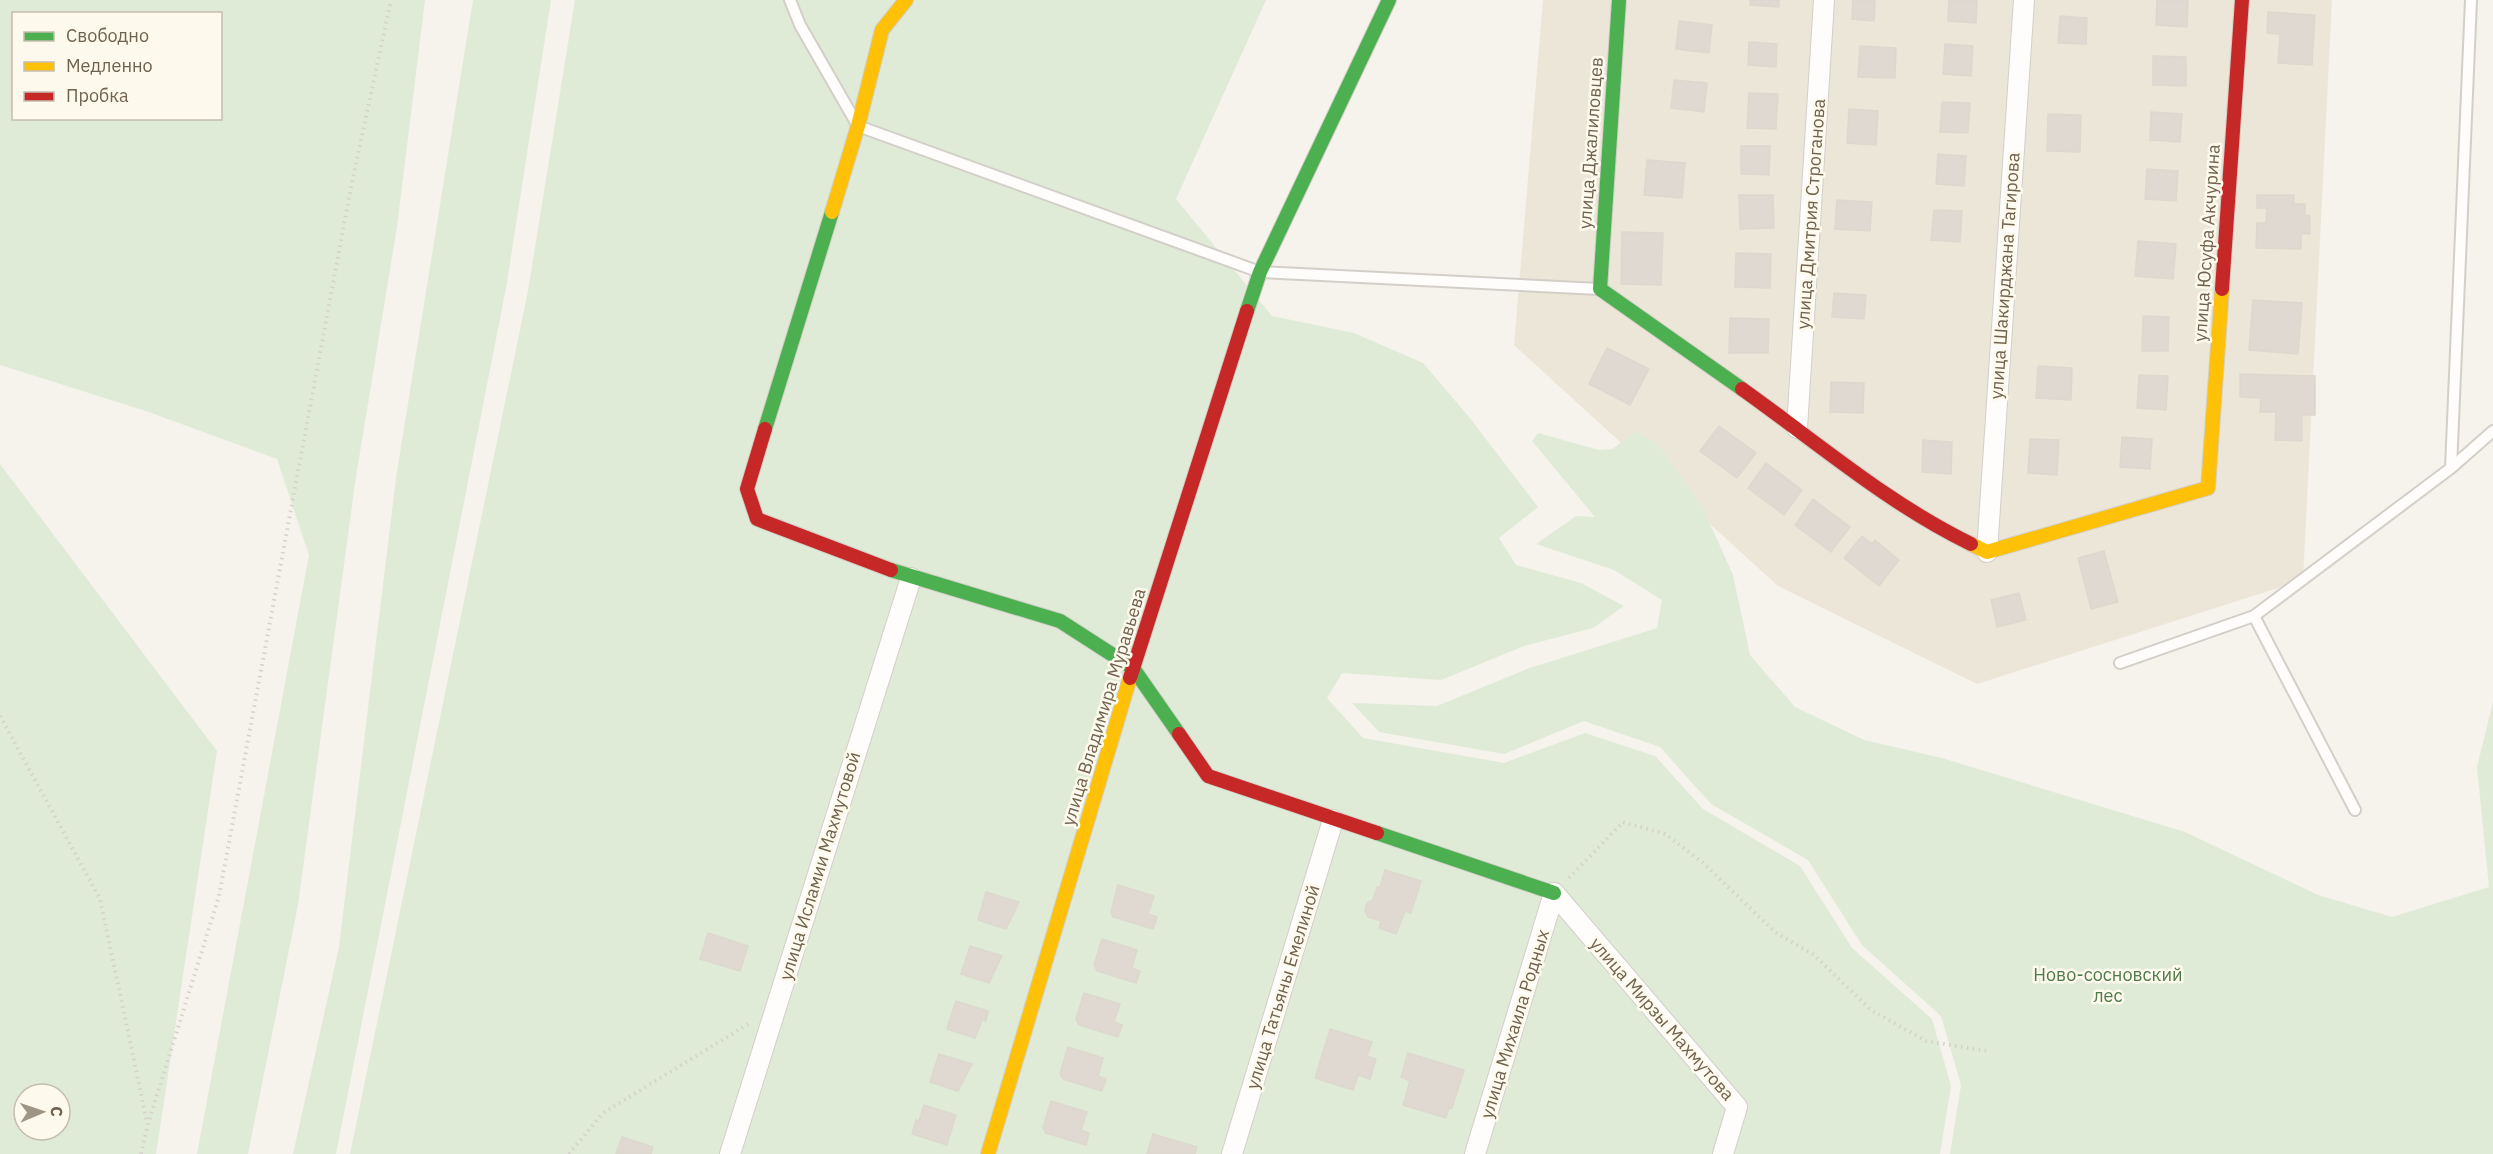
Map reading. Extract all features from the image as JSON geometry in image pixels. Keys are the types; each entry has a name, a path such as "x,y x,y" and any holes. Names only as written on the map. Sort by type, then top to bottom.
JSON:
{"street":[{"path":"906,0 882,30 858,126 747,489 757,519 910,578 1060,621 1133,668 1208,776 1554,893"},
{"name":"улица Владимира Муравьева","path":"988,1154 1133,668 1260,272 1389,0"},
{"name":"улица Джалиловцев","path":"1600,289 1619,0"},
{"name":"улица Дмитрия Строганова","path":"1797,428 1824,0"},
{"name":"улица Шакирджана Тагирова","path":"1987,552 2024,0"},
{"name":"улица Юсуфа Акчурина","path":"1987,552 2208,488 2242,0"},
{"path":"1600,289 1797,428 1893,501 1938,528 1987,552"},
{"name":"улица Исламии Махмутовой","path":"730,1154 910,578"},
{"name":"улица Татьяны Емелиной","path":"1232,1154 1334,820"},
{"name":"улица Михаила Родных","path":"1475,1154 1554,893"},
{"name":"улица Мирзы Махмутова","path":"1554,893 1737,1107 1723,1154"}],"lane":[{"path":"790,0 800,25 858,126 1260,272 1600,289"},
{"path":"2451,468 2471,0"},
{"path":"2120,663 2254,616 2451,468 2493,431"},
{"path":"2254,616 2355,810"}],"path":[{"path":"141,1154 148,1124 219,896 349,199 391,0"},
{"path":"0,716 100,899 148,1124"},
{"path":"1554,893 1623,822 1665,834 1702,862 1775,932 1814,955 1871,1010 1926,1041 1987,1051"},
{"path":"569,1154 603,1113 776,1007"}],"shaded area":[{"path":"1543,0 2332,0 2303,580 1977,684 1778,586 1514,345"}],"green space":[{"path":"0,0 425,0 397,227 355,483 298,905 248,1154 197,1154 309,555 277,459 146,411 0,365"},
{"path":"473,0 551,0 506,288 336,1154 293,1154 339,947 396,478"},
{"path":"575,0 1266,0 1176,199 1272,316 1354,333 1423,363 1469,417 1538,507 1499,538 1516,565 1581,583 1624,606 1593,628 1524,646 1441,680 1342,673 1327,698 1363,738 1504,763 1585,733 1655,756 1703,809 1800,866 1852,948 1932,1019 1951,1086 1940,1154 350,1154 528,291"},
{"name":"Ново-сосновский лес","path":"1636,432 1658,444 1702,506 1733,575 1750,655 1795,707 1864,740 1942,758 2185,832 2318,895 2392,917 2489,887 2477,767 2493,702 2493,1154 1950,1154 1961,1085 1941,1016 1862,945 1808,860 1711,804 1660,747 1584,721 1504,754 1379,732 1352,703 1437,706 1527,669 1657,628 1662,600 1614,570 1536,544 1576,516 1595,517 1532,441 1538,433 1599,450 1612,449"},
{"path":"0,464 217,751 156,1154 0,1154"}],"building":[{"path":"1750,0 1779,0 1779,7 1750,5"},
{"path":"1853,0 1875,0 1874,21 1852,19"},
{"path":"1949,0 1977,0 1976,23 1948,21"},
{"path":"2157,0 2188,0 2187,27 2156,25"},
{"path":"2268,12 2315,15 2312,65 2278,63 2280,34 2267,33"},
{"path":"2060,16 2087,18 2086,44 2058,43"},
{"path":"1679,21 1712,25 1709,53 1676,49"},
{"path":"1749,42 1777,44 1776,67 1748,65"},
{"path":"1945,44 1973,46 1971,76 1943,74"},
{"path":"1860,46 1896,48 1895,78 1858,77"},
{"path":"2153,56 2186,57 2186,86 2153,85"},
{"path":"1674,80 1707,83 1704,112 1671,108"},
{"path":"1749,93 1778,94 1776,129 1747,128"},
{"path":"1942,102 1970,103 1968,133 1940,132"},
{"path":"1849,109 1878,111 1876,145 1847,143"},
{"path":"2151,112 2182,114 2180,142 2150,140"},
{"path":"2048,114 2081,115 2080,152 2047,151"},
{"path":"1741,146 1770,146 1769,175 1741,174"},
{"path":"1938,154 1966,156 1964,186 1936,184"},
{"path":"1647,160 1685,163 1682,198 1644,195"},
{"path":"2147,169 2178,171 2176,201 2145,199"},
{"path":"1739,195 1773,195 1774,228 1740,229"},
{"path":"2257,195 2294,195 2294,204 2305,204 2305,215 2310,216 2310,234 2301,234 2301,249 2256,248 2257,223 2266,223 2267,208 2257,208"},
{"path":"1837,200 1872,202 1870,231 1835,229"},
{"path":"1934,210 1962,211 1960,242 1931,240"},
{"path":"1622,232 1663,233 1661,285 1621,284"},
{"path":"2138,241 2176,244 2173,279 2135,276"},
{"path":"1736,253 1771,254 1770,288 1735,287"},
{"path":"1834,293 1866,295 1864,319 1832,317"},
{"path":"2253,300 2302,303 2298,354 2249,350"},
{"path":"2143,316 2169,317 2168,351 2142,351"},
{"path":"1730,318 1769,319 1768,353 1729,353"},
{"path":"1607,348 1649,369 1630,405 1589,384"},
{"path":"2038,366 2072,368 2071,400 2036,398"},
{"path":"2240,374 2315,376 2315,415 2302,415 2302,441 2275,440 2276,412 2260,412 2261,398 2240,397"},
{"path":"2139,375 2168,376 2166,410 2137,408"},
{"path":"1831,382 1864,383 1863,413 1830,412"},
{"path":"1719,426 1756,453 1737,478 1700,451"},
{"path":"2122,437 2152,439 2150,469 2120,467"},
{"path":"2030,439 2059,440 2057,475 2028,473"},
{"path":"1923,440 1952,442 1951,474 1922,472"},
{"path":"1766,463 1802,490 1784,515 1748,488"},
{"path":"1813,499 1850,527 1831,552 1795,525"},
{"path":"1862,536 1872,544 1875,540 1899,560 1879,586 1844,558"},
{"path":"2104,551 2118,602 2091,609 2078,558"},
{"path":"2019,593 2026,620 1997,627 1991,600"},
{"path":"1385,870 1421,881 1411,913 1405,911 1396,934 1379,928 1381,921 1368,917 1365,910 1367,903 1373,900 1377,887 1380,887"},
{"path":"1118,885 1154,896 1148,914 1157,917 1153,929 1113,917 1111,912"},
{"path":"986,892 1019,902 1006,929 978,920"},
{"path":"708,933 748,946 740,971 700,959"},
{"path":"1102,939 1137,950 1132,968 1140,971 1136,983 1097,971 1094,965"},
{"path":"970,946 1002,956 989,983 961,974"},
{"path":"1084,993 1120,1004 1114,1022 1122,1025 1118,1037 1079,1025 1076,1019"},
{"path":"956,1001 988,1011 986,1021 982,1020 975,1038 947,1029"},
{"path":"1330,1029 1372,1042 1367,1056 1376,1059 1370,1079 1358,1075 1353,1090 1315,1078"},
{"path":"1068,1047 1103,1058 1098,1076 1106,1079 1102,1091 1063,1079 1060,1074"},
{"path":"1408,1053 1464,1070 1452,1108 1449,1107 1446,1118 1403,1105 1410,1081 1401,1077"},
{"path":"939,1054 972,1064 958,1091 930,1082"},
{"path":"1051,1101 1087,1112 1081,1130 1089,1133 1086,1145 1046,1133 1043,1128"},
{"path":"924,1105 956,1115 947,1145 912,1134"},
{"path":"1153,1134 1197,1147 1195,1154 1147,1154"},
{"path":"622,1137 653,1147 651,1154 616,1154"}],"traffic: fast":[{"path":"1247,311 1260,272 1389,0"},
{"path":"1619,0 1600,289 1742,389"},
{"path":"765,429 832,212"},
{"path":"891,570 1060,621 1133,668 1179,734"},
{"path":"1377,833 1554,893"}],"traffic: slow":[{"path":"832,212 858,126 882,30 906,0"},
{"path":"1971,544 1987,552 2208,488 2222,289"},
{"path":"988,1154 1130,678"}],"traffic: jam":[{"path":"2222,289 2242,0"},
{"path":"1130,678 1247,311"},
{"path":"1742,389 1910,510 1971,544"},
{"path":"765,429 747,489 757,519 891,570"},
{"path":"1179,734 1208,776 1377,833"}]}
